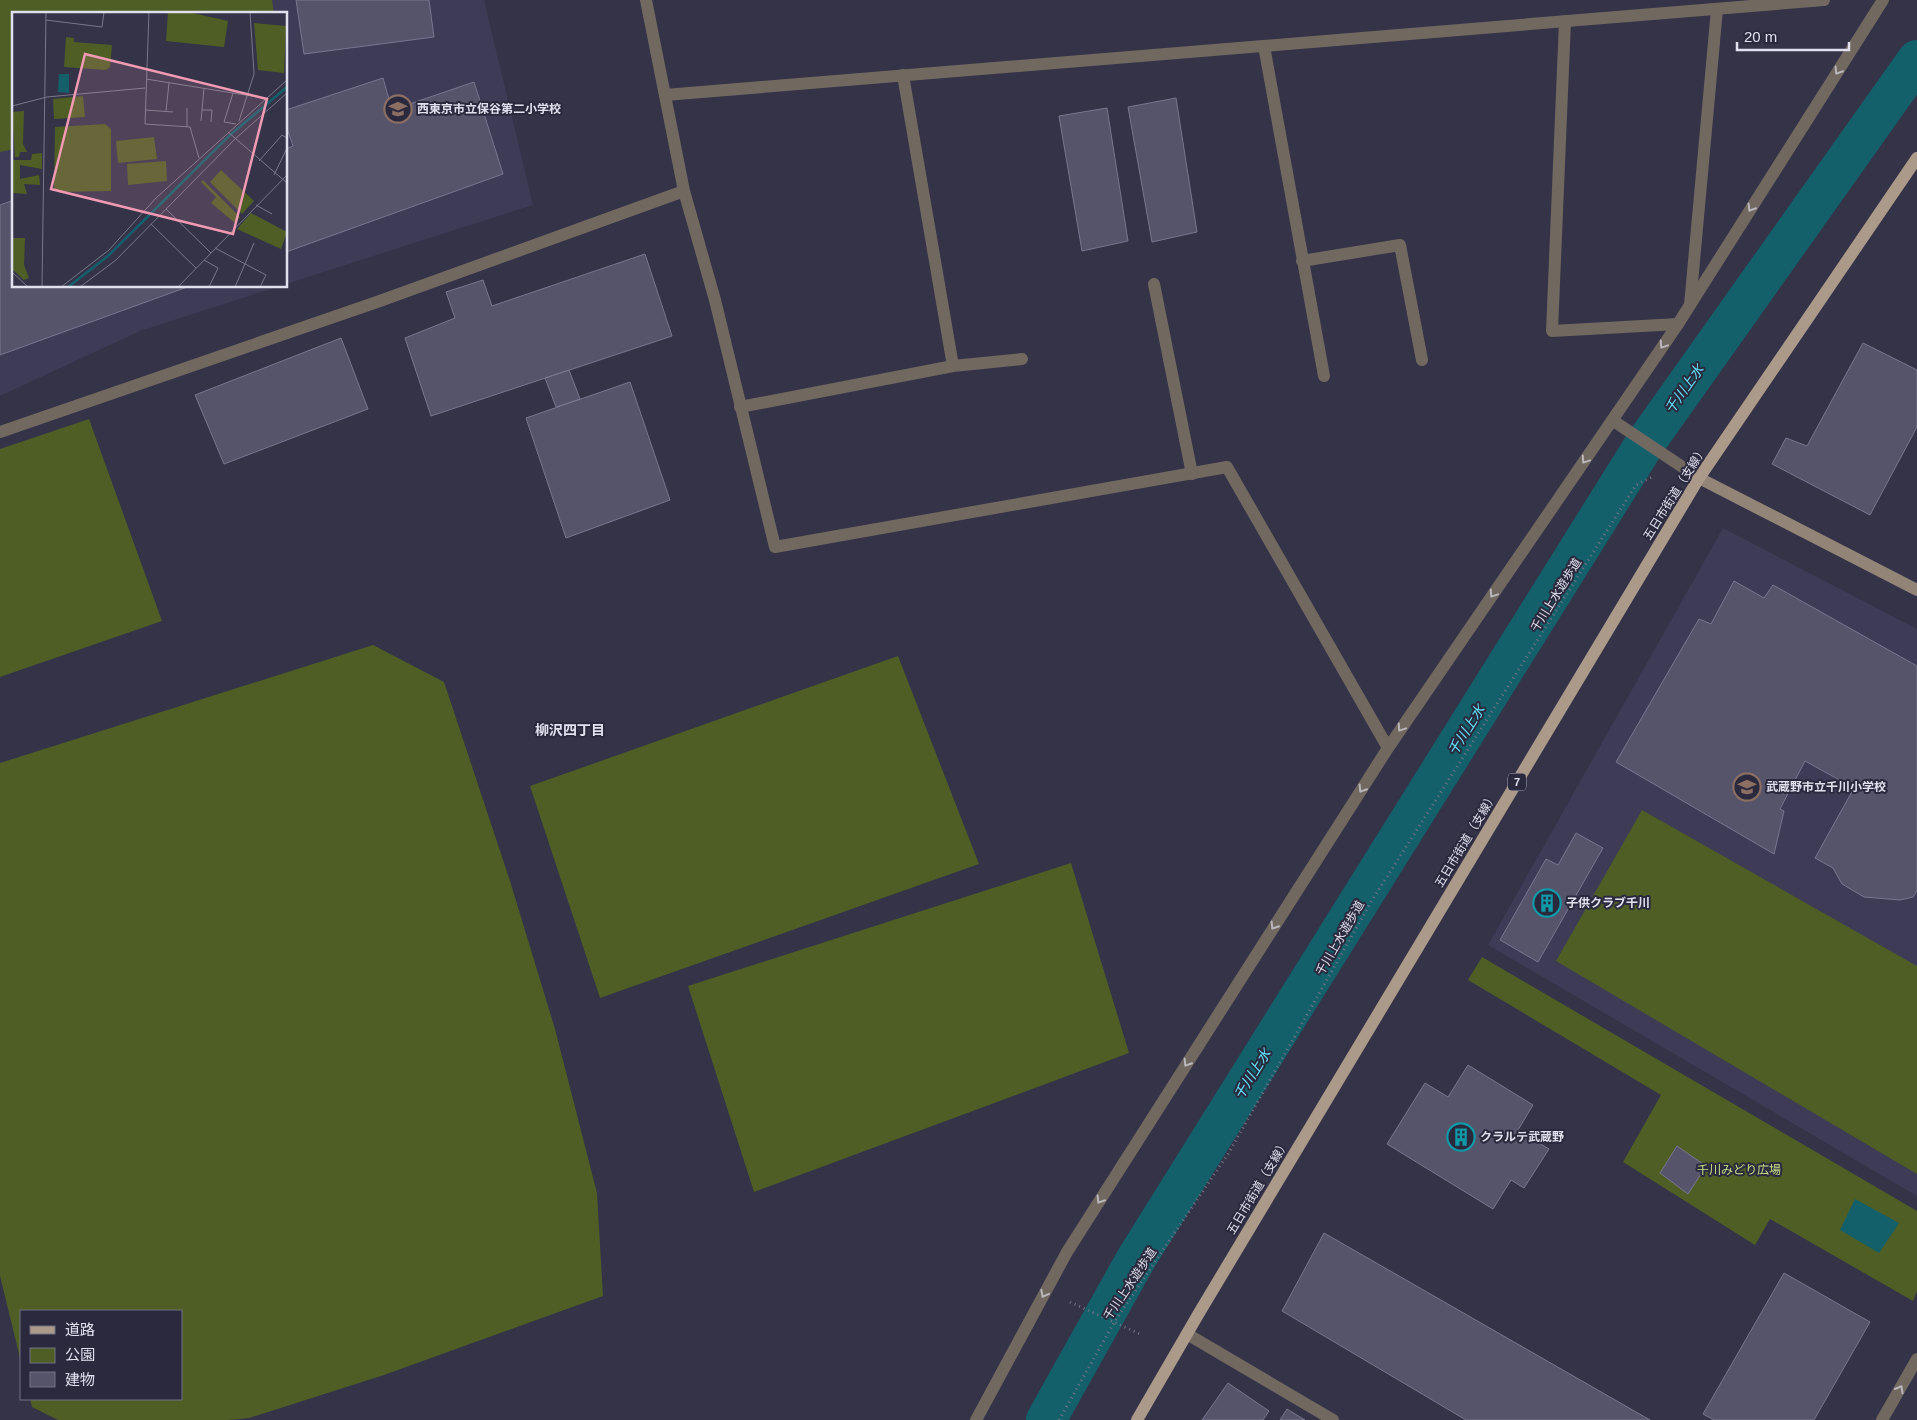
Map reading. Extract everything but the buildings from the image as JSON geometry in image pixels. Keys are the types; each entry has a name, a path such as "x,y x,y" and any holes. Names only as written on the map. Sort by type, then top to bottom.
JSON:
{"main road":[{"name":"五日市街道（支線）","path":"1137,1420 1699,478 1917,158"}],"street":[{"path":"646,0 684,191 715,300 775,547 1226,468 1388,748"},
{"path":"665,95 1565,21 1717,4 1824,0"},
{"path":"976,1420 1073,1243 1388,748 1678,324 1883,0"},
{"path":"1690,305 1717,4"},
{"path":"1565,21 1552,331 1678,324"},
{"path":"1264,46 1324,376"},
{"path":"903,75 952,366"},
{"path":"0,432 377,302 684,191"},
{"path":"1302,261 1400,245 1422,360"},
{"path":"1154,284 1192,474"},
{"path":"740,407 952,366 1022,359"},
{"path":"1612,420 1699,478 1917,590"},
{"path":"1187,1334 1333,1420"},
{"path":"1882,1420 1917,1359"}],"path":[{"name":"千川上水遊歩道","path":"1059,1420 1115,1321 1228,1154 1366,910 1636,485 1652,477"},
{"path":"1045,1292 1115,1321 1142,1335"}],"shaded area":[{"name":"西東京市立保谷第二小学校","path":"0,0 484,0 533,205 288,283 288,12 12,12 12,288 274,288 140,331 0,396"},
{"name":"武蔵野市立千川小学校","path":"1723,528 1917,629 1917,1196 1488,945"},
{"path":"1855,1199 1899,1223 1879,1253 1840,1230"}],"green space":[{"path":"0,0 272,0 274,12 12,12 12,149 0,152"},
{"path":"89,419 162,621 0,677 0,449"},
{"path":"373,645 444,682 510,881 555,1029 597,1193 603,1296 384,1375 249,1418 228,1420 58,1420 32,1407 30,1400 182,1400 182,1310 20,1310 20,1358 0,1276 0,763"},
{"path":"898,656 979,864 600,998 530,786"},
{"path":"1642,810 1917,966 1917,1174 1556,961"},
{"path":"1071,863 1129,1053 754,1192 688,986"},
{"name":"千川みどり広場","path":"1482,957 1917,1211 1917,1291 1913,1301 1770,1219 1755,1245 1623,1162 1661,1095 1468,980"}],"waterway":[{"name":"千川上水","path":"1046,1420 1136,1259 1644,445 1917,60"}],"place":[{"name":"西東京市立保谷第二小学校","path":"398,109"},
{"name":"武蔵野市立千川小学校","path":"1747,787"},
{"name":"子供クラブ千川","path":"1547,903"},
{"name":"クラルテ武蔵野","path":"1461,1137"}],"district":[{"name":"柳沢四丁目","path":"570,730"}]}
